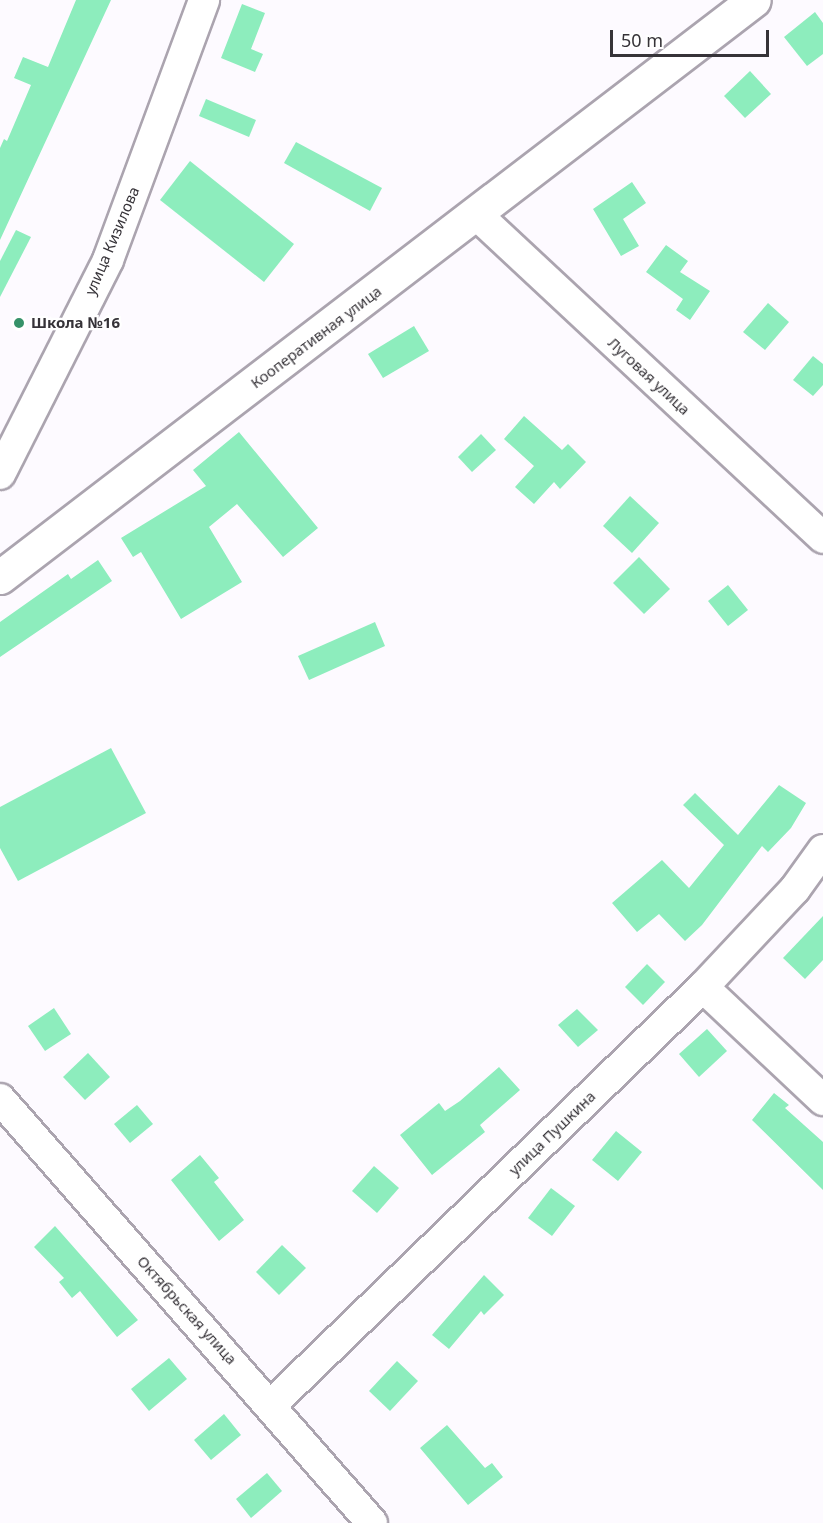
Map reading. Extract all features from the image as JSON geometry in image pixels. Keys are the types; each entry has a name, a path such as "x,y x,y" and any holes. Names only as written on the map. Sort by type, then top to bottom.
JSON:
{"main road":[{"name":"Кооперативная улица","path":"0,577 631,97 754,0"}],"street":[{"name":"улица Кизилова","path":"0,474 108,261 204,0"},
{"name":"Луговая улица","path":"476,214 823,537"},
{"name":"улица Пушкина","path":"271,1405 703,987 795,889 823,850"},
{"path":"703,987 823,1100"},
{"name":"Октябрьская улица","path":"0,1100 271,1405 372,1523"}],"building":[{"path":"76,0 111,0 0,240 0,148 4,139 7,141 31,85 14,78 23,57 48,67"},
{"path":"242,4 265,13 251,49 263,54 255,72 221,58"},
{"path":"815,12 823,23 823,54 807,66 784,37"},
{"path":"750,71 771,94 745,118 724,96"},
{"path":"206,99 256,120 249,137 199,116"},
{"path":"296,142 382,188 370,211 284,163"},
{"path":"190,161 294,244 264,282 160,200"},
{"path":"632,182 646,203 623,219 639,246 621,256 593,209"},
{"path":"16,230 31,237 0,297 0,261"},
{"path":"666,245 688,261 680,272 710,291 690,320 676,310 683,299 646,272"},
{"path":"768,303 789,322 765,350 743,332"},
{"path":"414,326 429,351 383,378 368,354"},
{"path":"813,356 823,364 823,385 813,396 793,380"},
{"path":"524,416 562,450 568,444 586,462 560,489 554,482 534,504 515,487 534,466 504,439"},
{"path":"239,432 318,528 283,557 237,504 209,527 242,582 181,619 141,552 133,557 121,538 206,486 193,470"},
{"path":"481,434 496,450 472,472 458,457"},
{"path":"630,496 659,523 632,553 603,526"},
{"path":"639,557 670,589 644,614 613,583"},
{"path":"98,560 112,581 0,657 0,622 68,574 71,579"},
{"path":"728,585 748,610 728,626 708,601"},
{"path":"375,622 385,646 309,680 298,656"},
{"path":"111,748 146,813 18,881 0,848 0,807"},
{"path":"779,785 806,803 791,828 768,852 762,846 702,925 685,941 659,914 637,932 612,903 662,860 689,888 724,845 683,805 695,793 738,835"},
{"path":"823,916 823,960 805,979 783,958"},
{"path":"647,964 665,982 643,1005 625,987"},
{"path":"54,1008 71,1034 45,1051 28,1026"},
{"path":"577,1009 598,1030 578,1047 558,1025"},
{"path":"707,1029 727,1051 699,1077 679,1054"},
{"path":"88,1053 110,1077 85,1100 63,1077"},
{"path":"499,1067 520,1090 480,1125 485,1132 432,1175 400,1135 439,1103 445,1111 460,1101"},
{"path":"774,1093 789,1105 785,1108 823,1142 823,1190 752,1120"},
{"path":"137,1105 153,1124 130,1143 114,1124"},
{"path":"616,1131 642,1152 618,1181 592,1160"},
{"path":"200,1155 219,1178 214,1182 244,1220 219,1241 171,1180"},
{"path":"374,1166 399,1188 377,1213 352,1191"},
{"path":"551,1188 575,1206 552,1236 528,1218"},
{"path":"55,1226 138,1320 117,1337 80,1291 72,1298 59,1282 64,1278 34,1247"},
{"path":"282,1245 306,1268 279,1295 256,1272"},
{"path":"484,1275 504,1295 484,1315 481,1311 449,1349 432,1335"},
{"path":"169,1358 187,1379 149,1411 131,1389"},
{"path":"397,1361 418,1381 390,1411 369,1391"},
{"path":"224,1414 241,1435 211,1460 194,1440"},
{"path":"447,1425 485,1468 492,1463 503,1477 468,1505 420,1448"},
{"path":"267,1473 282,1491 251,1518 236,1499"}],"place":[{"name":"Школа №16","path":"19,323"}]}
